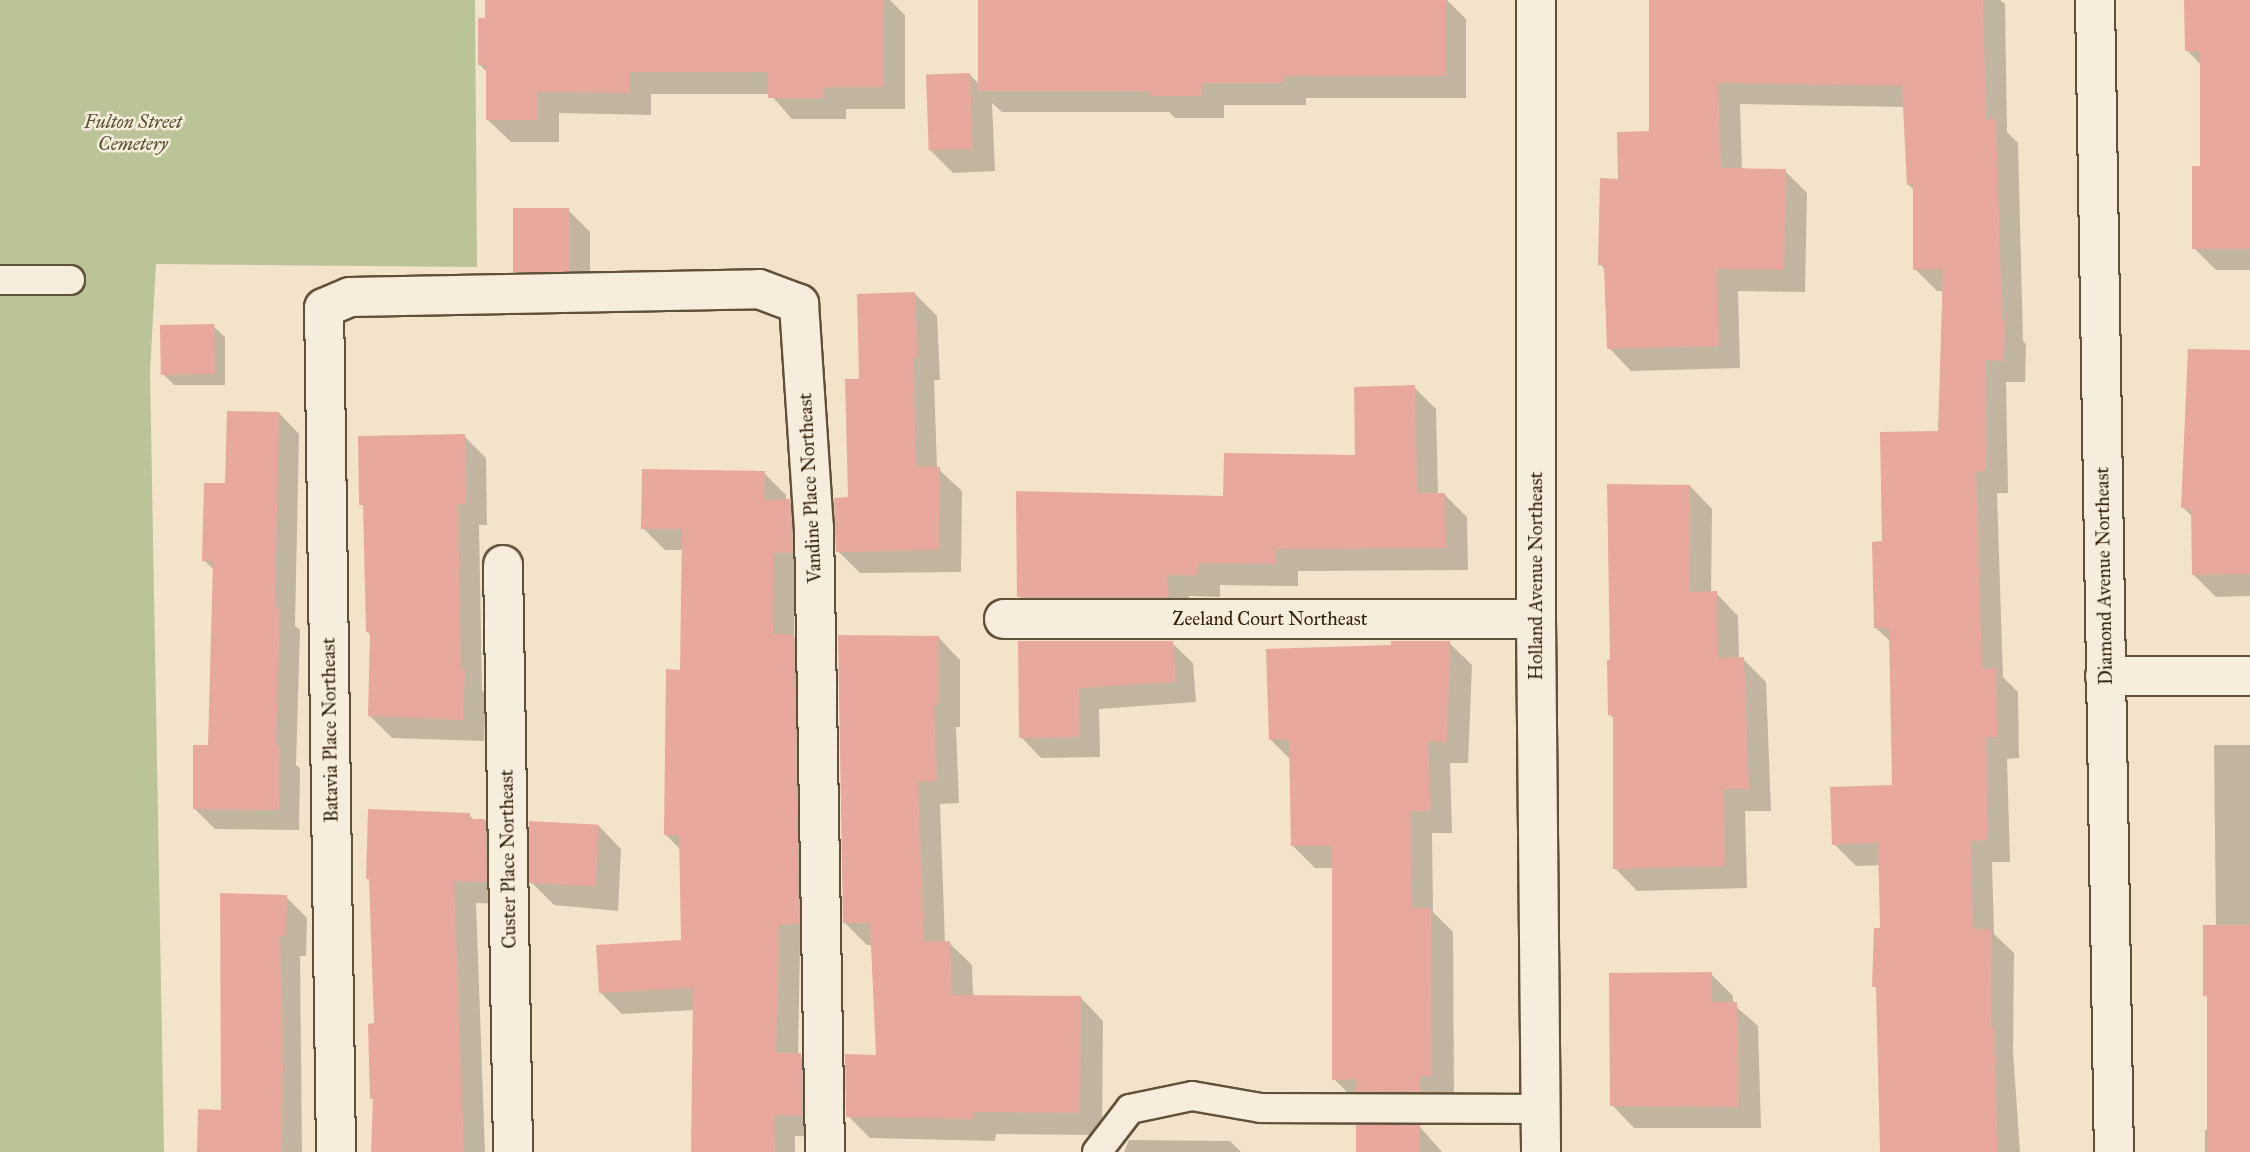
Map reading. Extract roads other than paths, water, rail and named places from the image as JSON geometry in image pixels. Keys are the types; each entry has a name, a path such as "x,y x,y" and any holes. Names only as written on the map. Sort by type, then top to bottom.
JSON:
{"street":[{"name":"Holland Avenue Northeast","path":"1535,0 1535,619 1541,1152"},
{"name":"Diamond Avenue Northeast","path":"2095,0 2114,1152"},
{"name":"Vandine Place Northeast","path":"324,307 350,297 759,289 799,304 814,528 825,1152"},
{"name":"Batavia Place Northeast","path":"324,307 336,1152"},
{"name":"Custer Place Northeast","path":"503,565 513,1152"},
{"name":"Zeeland Court Northeast","path":"1004,619 1535,619"},
{"path":"2105,676 2250,676"}],"lane":[{"path":"0,280 70,279"},
{"path":"1097,1152 1130,1110 1192,1096 1261,1108 1541,1109"}],"park label":[{"name":"Fulton Street Cemetery","path":"133,133"}]}
